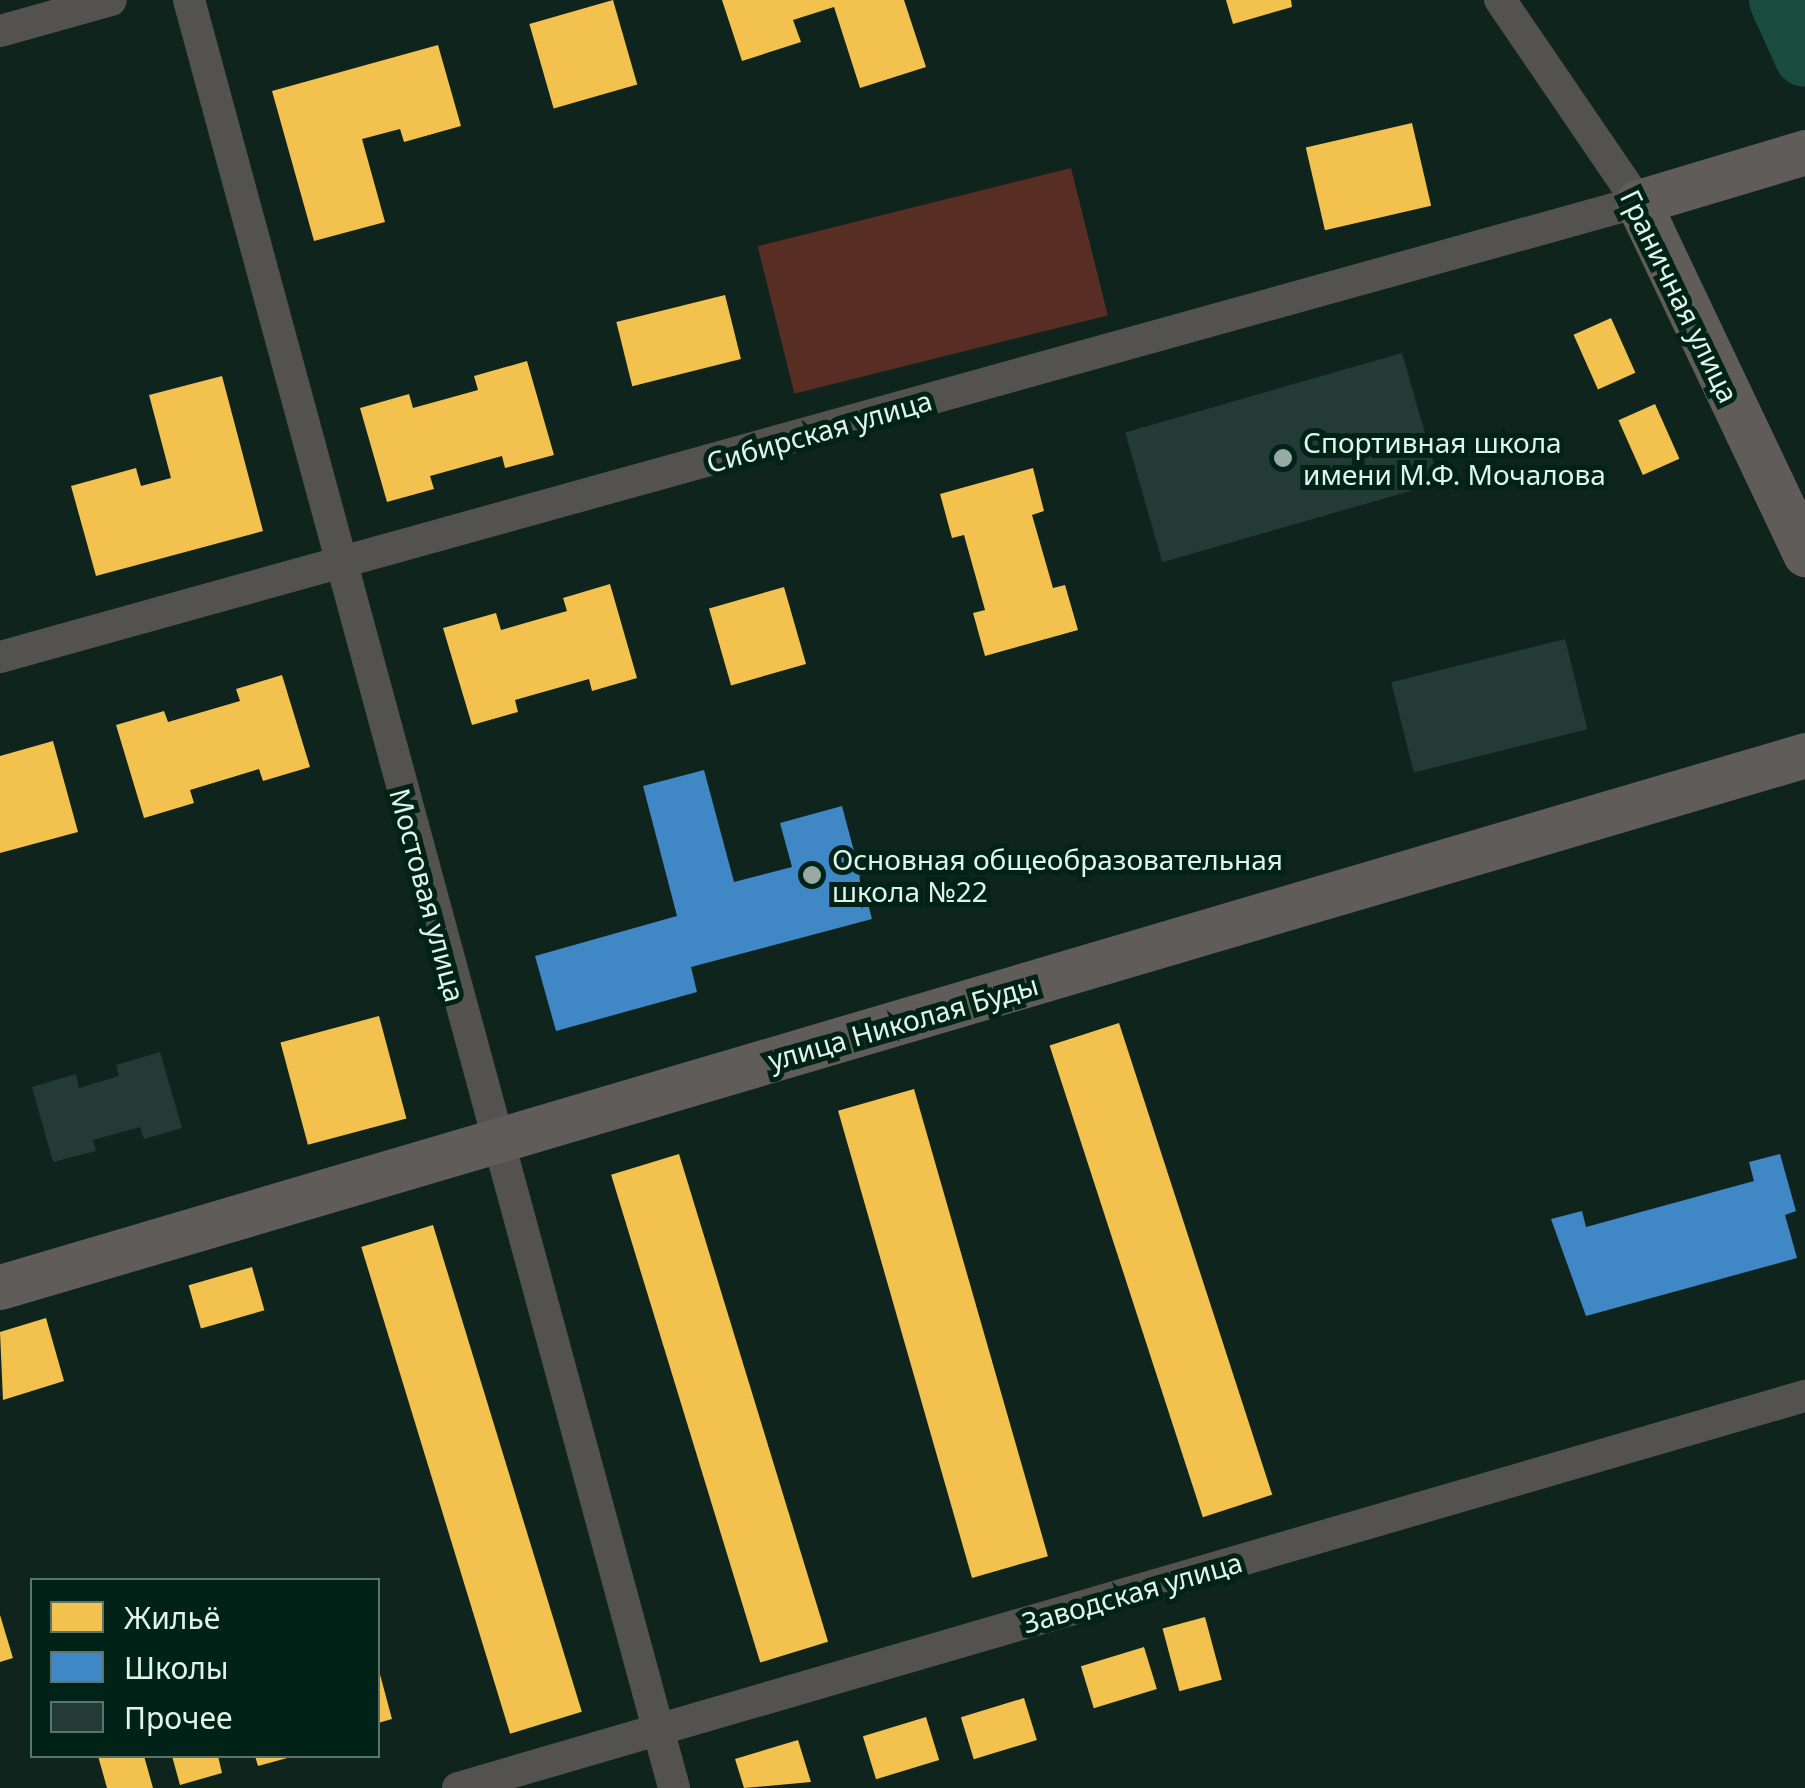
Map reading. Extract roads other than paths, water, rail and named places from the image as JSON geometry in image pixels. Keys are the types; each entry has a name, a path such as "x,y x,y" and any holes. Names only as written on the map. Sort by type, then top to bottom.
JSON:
{"street":[{"path":"0,31 111,0"},
{"name":"Мостовая улица","path":"189,0 494,1142 674,1788"},
{"name":"Граничная улица","path":"1500,0 1638,202 1805,554"},
{"path":"1638,202 1805,152"},
{"name":"Сибирская улица","path":"0,658 1638,202"},
{"name":"улица Николая Буды","path":"0,1287 1805,755"},
{"name":"Заводская улица","path":"458,1788 1805,1396"}],"waterway":[{"path":"1780,0 1805,56"}],"place":[{"name":"Спортивная школа имени М.Ф. Мочалова","path":"1283,458"},
{"name":"Основная общеобразовательная школа №22","path":"812,875"}]}
